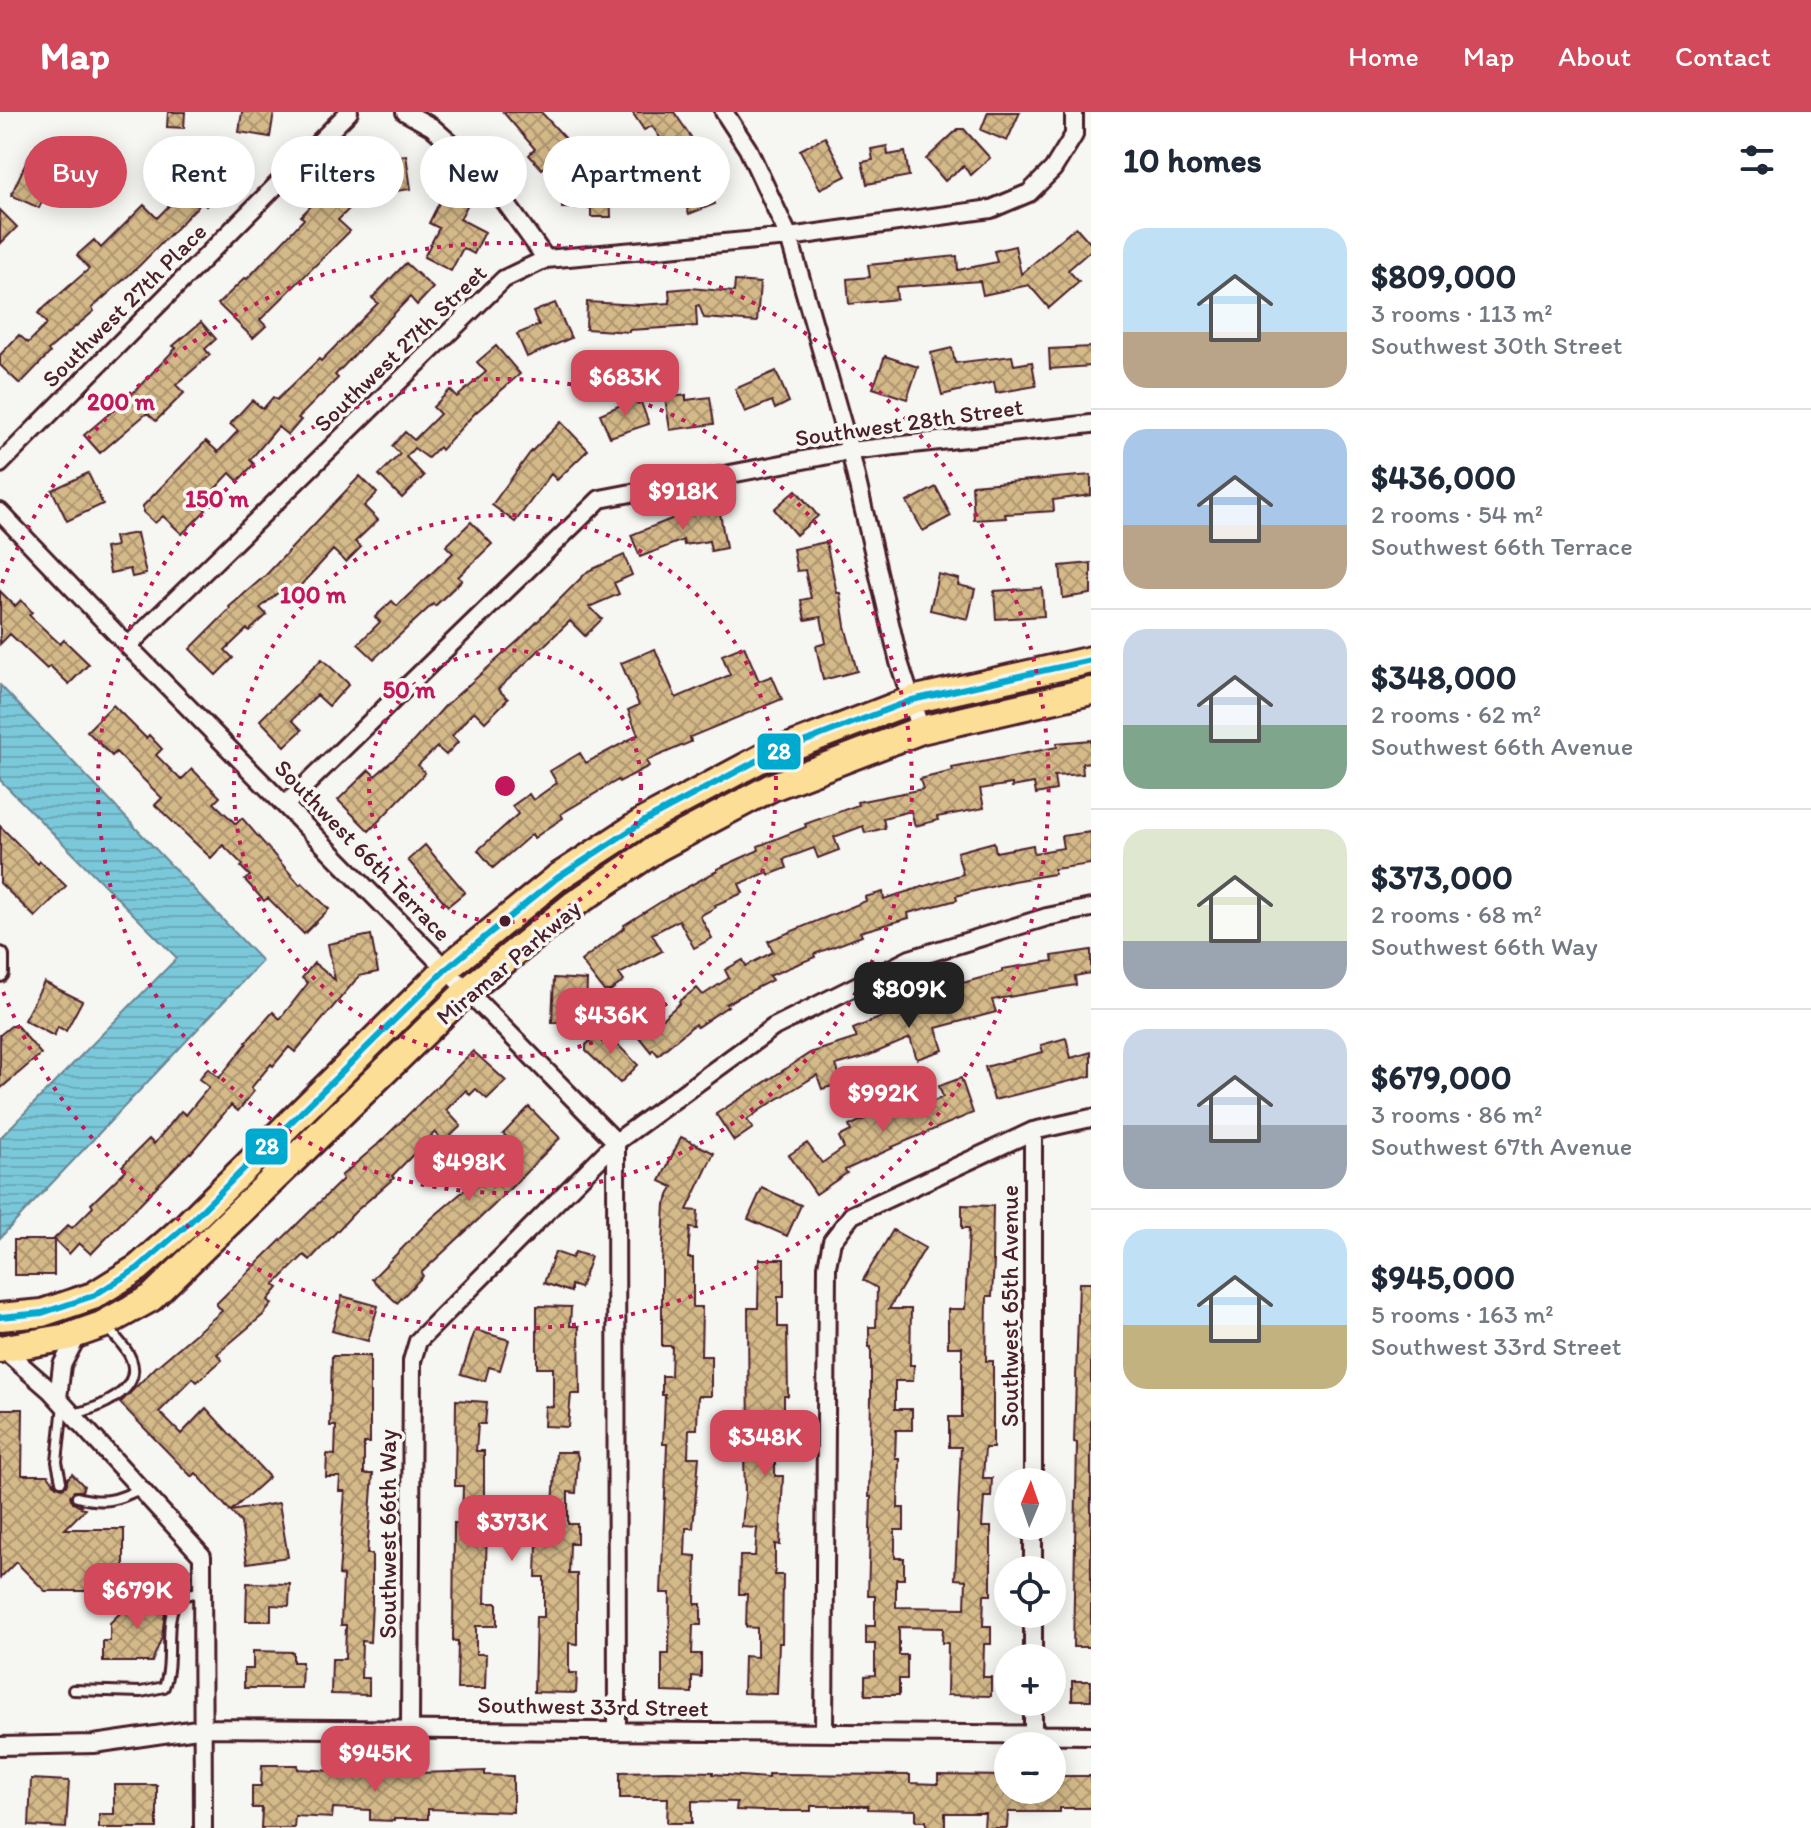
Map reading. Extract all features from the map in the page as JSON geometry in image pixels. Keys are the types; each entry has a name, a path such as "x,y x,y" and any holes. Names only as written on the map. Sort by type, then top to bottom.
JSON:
{"main road":[{"name":"Miramar Parkway","path":"0,1317 42,1313 93,1296 138,1268 187,1225 446,969 557,878 646,820 762,758 912,700 1091,660"},
{"name":"Miramar Parkway","path":"2,1349 79,1333 105,1324 151,1298 467,991 573,905 657,848 772,787 921,730 1091,691"}],"street":[{"name":"Southwest 27th Place","path":"0,464 349,112"},
{"path":"405,112 432,127 485,174 546,259"},
{"path":"724,112 748,149 789,237 850,451 899,662 921,730"},
{"name":"Southwest 27th Street","path":"128,646 504,279 546,259 789,237 991,209 1029,193 1053,169 1074,135 1074,112"},
{"name":"Southwest 28th Street","path":"285,805 600,499 850,451 1091,424"},
{"name":"Southwest 66th Terrace","path":"0,512 616,1142"},
{"path":"617,1731 616,1142 774,1027 910,959 1047,917 1091,908"},
{"path":"0,957 0,973"},
{"path":"824,1732 827,1266 832,1241 852,1215 1033,1131 1091,1118"},
{"name":"Southwest 65th Avenue","path":"1033,1131 1033,1468"},
{"name":"Southwest 66th Way","path":"410,1728 412,1361 418,1341 616,1142"},
{"path":"65,1406 62,1365 79,1333"},
{"path":"2,1349 65,1406 202,1556 203,1828"},
{"name":"Southwest 33rd Street","path":"0,1746 94,1744 204,1728 994,1734"},
{"name":"Southwest 33rd Street","path":"1066,1735 1091,1735"}],"lane":[{"path":"61,1481 57,1462 65,1406 103,1405 121,1392 132,1377 132,1359 105,1324"},
{"path":"77,1497 99,1503 126,1496 141,1488"},
{"path":"73,1690 141,1692 164,1687 169,1673 170,1609 178,1597 202,1591"}],"water":[{"path":"0,685 262,961 0,1238 0,1138 177,958 0,780"}],"building":[{"path":"168,112 185,112 184,128 167,127"},
{"path":"242,112 274,112 270,137 239,132"},
{"path":"503,112 541,112 563,136 543,136 542,169 529,155 535,149 527,136"},
{"path":"632,112 674,112 690,136 659,136 652,126 644,130"},
{"path":"988,112 1020,112 1007,141 981,130"},
{"path":"958,129 964,129 990,158 971,175 963,166 945,181 926,159"},
{"path":"825,137 846,176 820,189 800,150"},
{"path":"887,146 888,155 905,152 909,176 867,184 862,162 873,160 871,149"},
{"path":"404,155 411,189 404,190"},
{"path":"24,167 24,201 11,195"},
{"path":"143,206 157,218 167,208 196,208 92,308 94,311 48,350 50,353 20,384 0,365 0,355 19,335 28,343 47,324 38,313 89,269 77,255 94,240 101,248"},
{"path":"309,208 350,208 338,220 350,231 260,320 266,326 253,338 218,304 247,279 304,219 301,216"},
{"path":"436,208 466,208 460,219 485,232 474,254 463,248 451,271 424,257 439,228 429,223"},
{"path":"591,208 611,208 611,217 591,217"},
{"path":"687,208 705,208 689,214"},
{"path":"0,210 17,227 0,244"},
{"path":"1076,227 1091,244 1091,250 1068,270 1079,282 1049,308 1029,285 983,295 980,281 896,287 897,299 849,304 847,279 870,277 868,265 957,256 958,270 997,262 994,251 1015,246 1021,274"},
{"path":"406,263 433,288 417,305 410,297 335,375 338,378 298,418 301,420 288,435 278,427 250,460 254,464 238,481 230,473 200,505 206,510 182,534 163,516 155,523 143,512 143,506 206,441 218,452 238,431 230,424 252,400 263,409 273,397 277,400 319,359 321,361 378,303 372,298"},
{"path":"735,281 760,283 757,322 704,318 699,305 696,306 697,326 629,332 586,329 587,302 670,303 669,290 690,288 734,292"},
{"path":"555,303 571,338 527,357 517,334 539,325 533,312"},
{"path":"201,322 216,339 205,349 210,355 176,385 184,393 156,421 147,413 100,453 84,435 130,396 176,348 173,346"},
{"path":"496,346 520,374 474,414 441,450 439,447 428,458 414,448 406,457 424,476 402,498 379,475 400,454 392,446 405,432 414,440 440,414 433,407 450,390 457,397 486,372 477,362"},
{"path":"1091,347 1091,366 1050,369 1049,349"},
{"path":"952,348 955,363 1012,356 1014,365 1032,362 1036,386 996,393 994,382 942,395 931,353"},
{"path":"885,356 918,367 907,399 873,388"},
{"path":"776,371 789,402 775,409 772,401 745,412 735,389"},
{"path":"686,395 686,400 710,397 714,424 670,430 665,398"},
{"path":"639,397 649,424 610,437 600,414"},
{"path":"561,422 588,450 557,480 551,474 515,522 492,505 530,453"},
{"path":"88,473 103,504 67,521 52,490"},
{"path":"1091,475 1091,495 1053,500 1054,511 1005,514 1006,518 974,520 972,485"},
{"path":"360,476 377,493 364,506 378,520 355,542 361,547 346,562 333,550 289,598 281,590 260,608 267,615 225,650 233,658 216,675 190,649"},
{"path":"936,487 951,516 923,531 907,502"},
{"path":"796,490 818,516 796,535 774,509"},
{"path":"719,507 726,548 711,551 709,541 684,545 683,540 640,557 631,535 678,514"},
{"path":"471,522 492,544 458,577 462,580 374,659 358,644 380,622 375,617 392,601 397,606 453,553 446,546"},
{"path":"137,533 146,574 132,577 130,569 110,573 105,548 116,546 114,537"},
{"path":"826,542 857,671 823,680 816,646 826,643 821,617 805,620 801,600 811,598 805,570 797,571 793,549"},
{"path":"624,555 632,575 614,583 619,594 589,607 602,619 585,636 570,621 498,689 508,699 485,722 474,711 452,736 458,742 446,755 437,747 418,765 425,773 369,831 338,800 369,770 375,776 412,743 445,706 519,640 588,571"},
{"path":"1091,563 1091,594 1063,598 1060,566"},
{"path":"938,574 959,579 958,585 975,589 968,619 930,610"},
{"path":"1042,588 1044,616 996,619 994,591"},
{"path":"0,591 15,606 21,600 32,612 29,615 60,644 64,640 89,664 69,684 50,666 47,669 10,634 0,644"},
{"path":"744,646 759,681 772,676 782,699 690,737 691,742 646,761 649,766 618,780 561,814 563,818 534,838 532,834 493,868 478,850 518,814 512,806 529,794 533,800 557,783 550,771 580,753 586,763 638,735 628,710 639,705 621,663 655,649 676,698 730,675 722,655"},
{"path":"322,659 349,684 329,706 317,695 292,720 302,730 285,746 260,720"},
{"path":"113,705 146,738 149,735 162,749 156,755 181,780 192,769 220,797 214,803 236,824 242,818 300,885 302,883 329,909 304,934 268,898 264,901 245,880 250,876 241,867 243,865 223,845 211,858 155,805 162,798 116,752 112,756 87,731"},
{"path":"1091,740 1091,762 1082,763 1083,774 1054,776 1056,790 1036,794 1034,783 980,789 984,808 937,817 938,820 915,826 911,811 883,818 885,828 865,833 863,826 834,837 839,850 818,858 814,848 784,859 787,868 739,884 743,893 715,905 700,916 712,938 694,948 679,920 652,934 662,951 619,974 624,981 610,991 604,991 581,961 624,925 667,898 717,869 759,850 758,846 806,827 805,824 858,805 857,802 923,789 920,779 953,771 952,768 1057,747 1057,743"},
{"path":"0,826 38,864 40,861 66,886 35,917 0,883"},
{"path":"1091,832 1091,864 1054,869 1054,874 956,896 957,900 908,913 909,918 860,932 862,936 814,954 815,957 769,976 772,980 726,1004 728,1006 697,1027 695,1024 658,1055 653,1049 651,1052 630,1026 646,1012 656,1024 697,988 703,995 729,978 725,970 743,960 746,966 773,952 768,941 866,901 865,897 883,892 884,899 963,874 957,852 994,842 996,852 1033,845 1034,853 1063,848 1061,836"},
{"path":"425,845 465,892 448,906 408,860"},
{"path":"371,935 378,972 359,976 295,1052 289,1047 273,1066 271,1064 251,1088 254,1091 238,1111 231,1105 191,1153 91,1254 79,1243 69,1254 54,1239 68,1225 72,1228 93,1207 91,1204 126,1170 122,1166 149,1139 154,1144 181,1111 186,1115 209,1087 199,1079 208,1068 219,1078 273,1012 280,1019 308,983 302,978 314,963 335,980 328,944"},
{"path":"1091,950 1091,973 1075,976 1076,985 992,1000 996,1012 936,1028 943,1050 917,1059 910,1038 865,1057 836,1065 842,1083 822,1089 817,1075 747,1120 753,1128 734,1141 716,1114 810,1053 857,1038 853,1029 901,1009 900,1006 952,989 952,986 1002,972 1002,969 1053,961 1052,956"},
{"path":"554,978 587,980 586,1010 583,1012 596,1024 552,1022"},
{"path":"44,982 82,1001 66,1031 58,1027 54,1036 24,1020"},
{"path":"11,1026 17,1026 41,1054 0,1089 0,1035"},
{"path":"602,1029 638,1065 620,1083 586,1051 586,1045"},
{"path":"1066,1038 1071,1058 1091,1052 1091,1076 994,1100 985,1067 1043,1052 1041,1045"},
{"path":"473,1051 506,1081 487,1099 476,1089 470,1095 466,1090 446,1110 461,1126 444,1142 435,1132 392,1176 394,1178 355,1212 310,1260 304,1255 274,1285 278,1288 268,1300 272,1304 263,1315 217,1354 222,1360 197,1382 193,1378 159,1412 181,1434 206,1408 269,1477 231,1511 279,1503 288,1557 247,1563 241,1523 196,1473 192,1477 120,1403 156,1367 222,1311 216,1304 343,1179 341,1176"},
{"path":"961,1078 973,1113 845,1170 847,1173 816,1194 789,1155 807,1143 822,1163 844,1148 839,1137 851,1131 849,1126 912,1097 917,1109 943,1097 939,1086"},
{"path":"529,1107 560,1138 421,1273 423,1276 397,1303 372,1279 433,1217 480,1177 475,1172 508,1138 503,1134"},
{"path":"681,1137 714,1153 687,1210 698,1211 697,1229 690,1228 688,1258 693,1258 693,1307 702,1307 701,1356 711,1356 711,1396 698,1396 697,1429 689,1429 688,1457 699,1457 693,1528 686,1528 685,1555 696,1556 695,1604 701,1604 701,1625 693,1625 692,1654 701,1654 701,1677 692,1676 692,1693 662,1692 662,1654 669,1654 670,1593 661,1593 667,1444 663,1444 665,1395 662,1395 662,1376 671,1376 672,1346 662,1346 662,1263 665,1204 673,1187 660,1181"},
{"path":"762,1188 801,1205 787,1236 748,1219"},
{"path":"962,1205 993,1206 994,1261 992,1296 987,1296 986,1361 993,1361 993,1448 985,1448 983,1478 992,1478 991,1497 984,1497 982,1527 991,1527 991,1595 984,1595 983,1626 991,1626 991,1644 984,1644 983,1677 991,1677 991,1696 947,1695 948,1643 942,1643 943,1628 899,1627 899,1655 907,1655 907,1679 899,1679 899,1695 865,1695 865,1676 875,1675 875,1644 866,1644 866,1626 875,1626 875,1596 868,1596 871,1497 869,1327 876,1327 877,1288 863,1280 893,1230 925,1248 889,1309 911,1309 910,1365 914,1365 913,1381 895,1381 895,1409 912,1409 912,1430 896,1430 898,1508 904,1508 904,1530 895,1530 895,1558 904,1558 904,1579 896,1579 896,1607 965,1608 966,1580 955,1579 961,1447 949,1447 949,1417 962,1417 962,1347 948,1347 948,1309 965,1309 969,1228 962,1228"},
{"path":"14,1240 54,1240 54,1275 14,1275"},
{"path":"555,1252 572,1258 575,1252 591,1257 580,1288 571,1285 571,1292 544,1283"},
{"path":"759,1259 784,1259 784,1297 778,1297 778,1327 787,1327 788,1396 784,1396 784,1446 775,1446 775,1476 783,1476 780,1545 775,1544 775,1575 783,1575 782,1643 779,1643 777,1694 743,1693 744,1656 757,1657 757,1628 746,1627 747,1594 739,1594 740,1556 755,1556 757,1528 742,1527 744,1457 749,1457 748,1308 758,1308"},
{"path":"1079,1283 1091,1283 1091,1647 1073,1647"},
{"path":"342,1296 378,1306 368,1341 332,1331"},
{"path":"537,1306 571,1307 570,1326 579,1326 580,1394 571,1394 568,1427 544,1426 545,1406 553,1407 553,1368 537,1368"},
{"path":"475,1330 509,1340 500,1370 489,1367 485,1381 461,1374"},
{"path":"332,1356 370,1356 370,1443 364,1443 364,1474 373,1474 367,1554 372,1554 372,1603 370,1642 362,1641 361,1678 369,1678 369,1695 331,1694 332,1659 345,1659 346,1625 341,1625 343,1576 339,1575 345,1491 339,1491 340,1477 326,1477 327,1454 335,1455 336,1426 330,1426"},
{"path":"456,1400 487,1402 485,1424 478,1424 476,1451 484,1451 484,1505 553,1508 556,1452 576,1452 576,1493 568,1492 568,1524 577,1524 577,1543 570,1543 569,1574 577,1574 577,1644 569,1643 569,1673 577,1673 576,1693 534,1692 536,1617 544,1617 544,1577 536,1577 537,1543 534,1543 534,1531 522,1531 522,1527 487,1526 485,1603 497,1603 497,1626 476,1626 476,1654 486,1654 485,1689 457,1689 458,1641 453,1641 454,1523 462,1524 463,1486 455,1486"},
{"path":"0,1409 23,1409 22,1475 48,1475 56,1486 62,1488 72,1474 84,1486 82,1491 74,1491 70,1496 73,1503 85,1509 65,1529 124,1529 124,1591 45,1591 16,1562 0,1578"},
{"path":"247,1583 290,1584 289,1606 271,1605 271,1621 246,1621"},
{"path":"144,1590 161,1590 161,1610 165,1612 162,1637 152,1662 103,1662 103,1641 110,1641 110,1623"},
{"path":"253,1651 293,1652 293,1662 302,1662 301,1688 244,1688 244,1669 253,1669"},
{"path":"1072,1681 1091,1681 1091,1700 1072,1700"},
{"path":"262,1765 298,1765 298,1769 372,1773 372,1769 415,1770 415,1773 485,1771 485,1775 513,1776 513,1812 428,1809 428,1819 394,1821 370,1820 370,1810 333,1808 332,1818 295,1816 294,1828 261,1828 262,1808 252,1808 252,1786 261,1786"},
{"path":"620,1772 713,1772 768,1778 768,1774 910,1775 910,1783 938,1784 938,1775 994,1776 994,1804 1066,1804 1066,1776 1091,1776 1091,1808 1060,1808 1060,1812 1008,1812 1007,1828 984,1828 985,1813 945,1813 945,1828 926,1828 926,1821 916,1821 916,1810 811,1806 811,1811 736,1810 737,1802 692,1801 692,1823 667,1823 668,1798 620,1798"},
{"path":"31,1779 69,1781 66,1828 29,1826"},
{"path":"114,1785 157,1785 157,1828 99,1828 99,1814 114,1814"}],"transit line":[{"name":"28","path":"0,1317 42,1313 93,1296 138,1268 187,1225 446,969 557,878 646,820 762,758 912,700 1091,660"}]}
